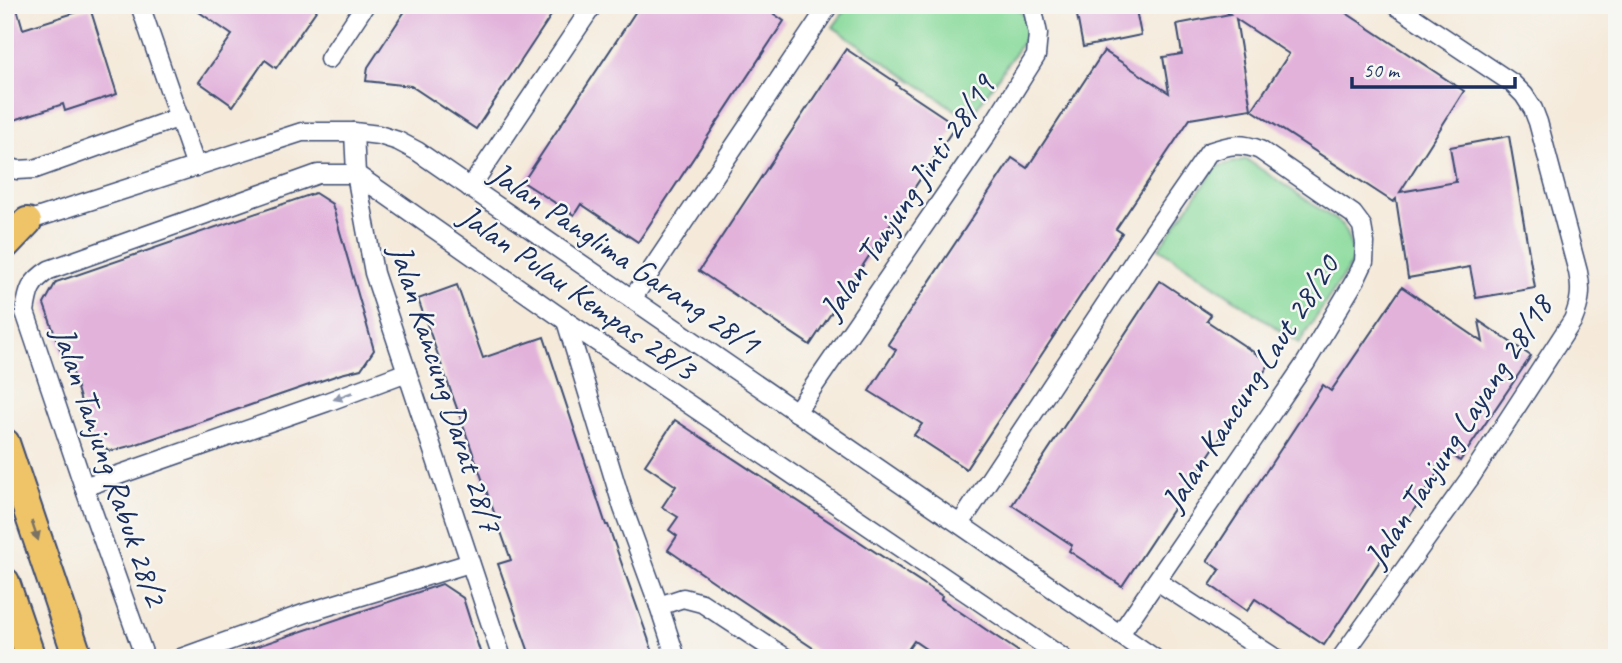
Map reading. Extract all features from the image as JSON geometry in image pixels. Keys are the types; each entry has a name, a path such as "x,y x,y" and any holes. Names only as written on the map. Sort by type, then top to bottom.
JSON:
{"main road":[{"path":"5,443 78,658"},
{"path":"5,582 31,658"}],"street":[{"path":"140,5 197,167"},
{"path":"329,59 366,5"},
{"path":"470,188 593,5"},
{"path":"632,299 829,5"},
{"name":"Jalan Tanjung Jinti 28/19","path":"796,412 985,137 1036,56 1038,34 1032,5"},
{"name":"Jalan Tanjung Layang 28/18","path":"1340,658 1470,478 1573,320 1581,286 1538,122 1524,95 1497,72 1395,5"},
{"path":"5,165 17,170 35,169 180,117"},
{"name":"Jalan Panglima Garang 28/1","path":"11,229 302,132 354,132 398,141 1154,658"},
{"name":"Jalan Kancung Darat 28/7","path":"354,132 355,174 374,273 502,658"},
{"name":"Jalan Kancung Laut 28/20","path":"960,524 1209,152 1225,146 1244,144 1259,150 1353,214 1362,226 1365,243 1364,262 1356,279 1305,364 1119,634"},
{"name":"Jalan Tanjung Rabuk 28/2","path":"145,658 25,312 28,293 36,278 49,270 318,174 355,174"},
{"name":"Jalan Pulau Kempas 28/3","path":"355,174 566,321 1063,658"},
{"path":"566,321 623,508 676,658"},
{"path":"84,487 407,372"},
{"path":"181,658 309,612 470,563"},
{"path":"1157,581 1275,658"},
{"path":"659,606 684,598 702,603 786,658"}],"green space":[{"path":"849,5 1010,5 1023,14 1028,34 969,119 833,27"},
{"path":"1246,159 1343,225 1355,258 1299,343 1159,248 1216,167"}],"building":[{"path":"5,5 16,5 23,29 90,8 117,94 65,111 63,104 5,123"},
{"path":"189,5 320,5 276,68 265,60 233,106 199,82 232,35"},
{"path":"409,5 558,5 476,129 411,86 366,81 368,67"},
{"path":"640,5 761,5 784,21 638,242 581,204 574,215 523,182"},
{"path":"1075,5 1135,5 1141,35 1083,47"},
{"path":"1216,5 1334,5 1464,91 1400,192 1456,182 1450,147 1509,136 1535,288 1476,298 1470,267 1408,278 1396,199 1393,202 1252,110 1289,54 1236,19 1251,109 1190,119 1116,229 1122,233 966,469 914,435 922,424 869,391 896,350 888,344 1012,158 1027,168 1104,51 1169,93 1163,57 1182,54 1177,24 1230,14"},
{"path":"846,49 956,125 810,345 699,271"},
{"path":"315,193 332,204 374,350 361,369 134,445 110,451 92,440 70,364 66,366 44,304 56,282"},
{"path":"1160,281 1211,315 1207,321 1270,363 1122,586 1069,551 1072,545 1012,505"},
{"path":"457,285 483,358 544,337 606,525 655,658 531,658 498,564 511,560 418,299"},
{"path":"1402,287 1483,342 1479,321 1531,356 1460,461 1451,454 1324,645 1255,599 1247,611 1210,585 1220,570 1207,561 1323,385 1331,391"},
{"path":"675,420 942,596 941,599 1028,658 939,658 914,641 902,658 828,658 732,594 668,550 677,536 669,530 678,517 662,507 676,486 645,465"},
{"path":"442,584 463,598 482,658 232,658 231,655"}]}
